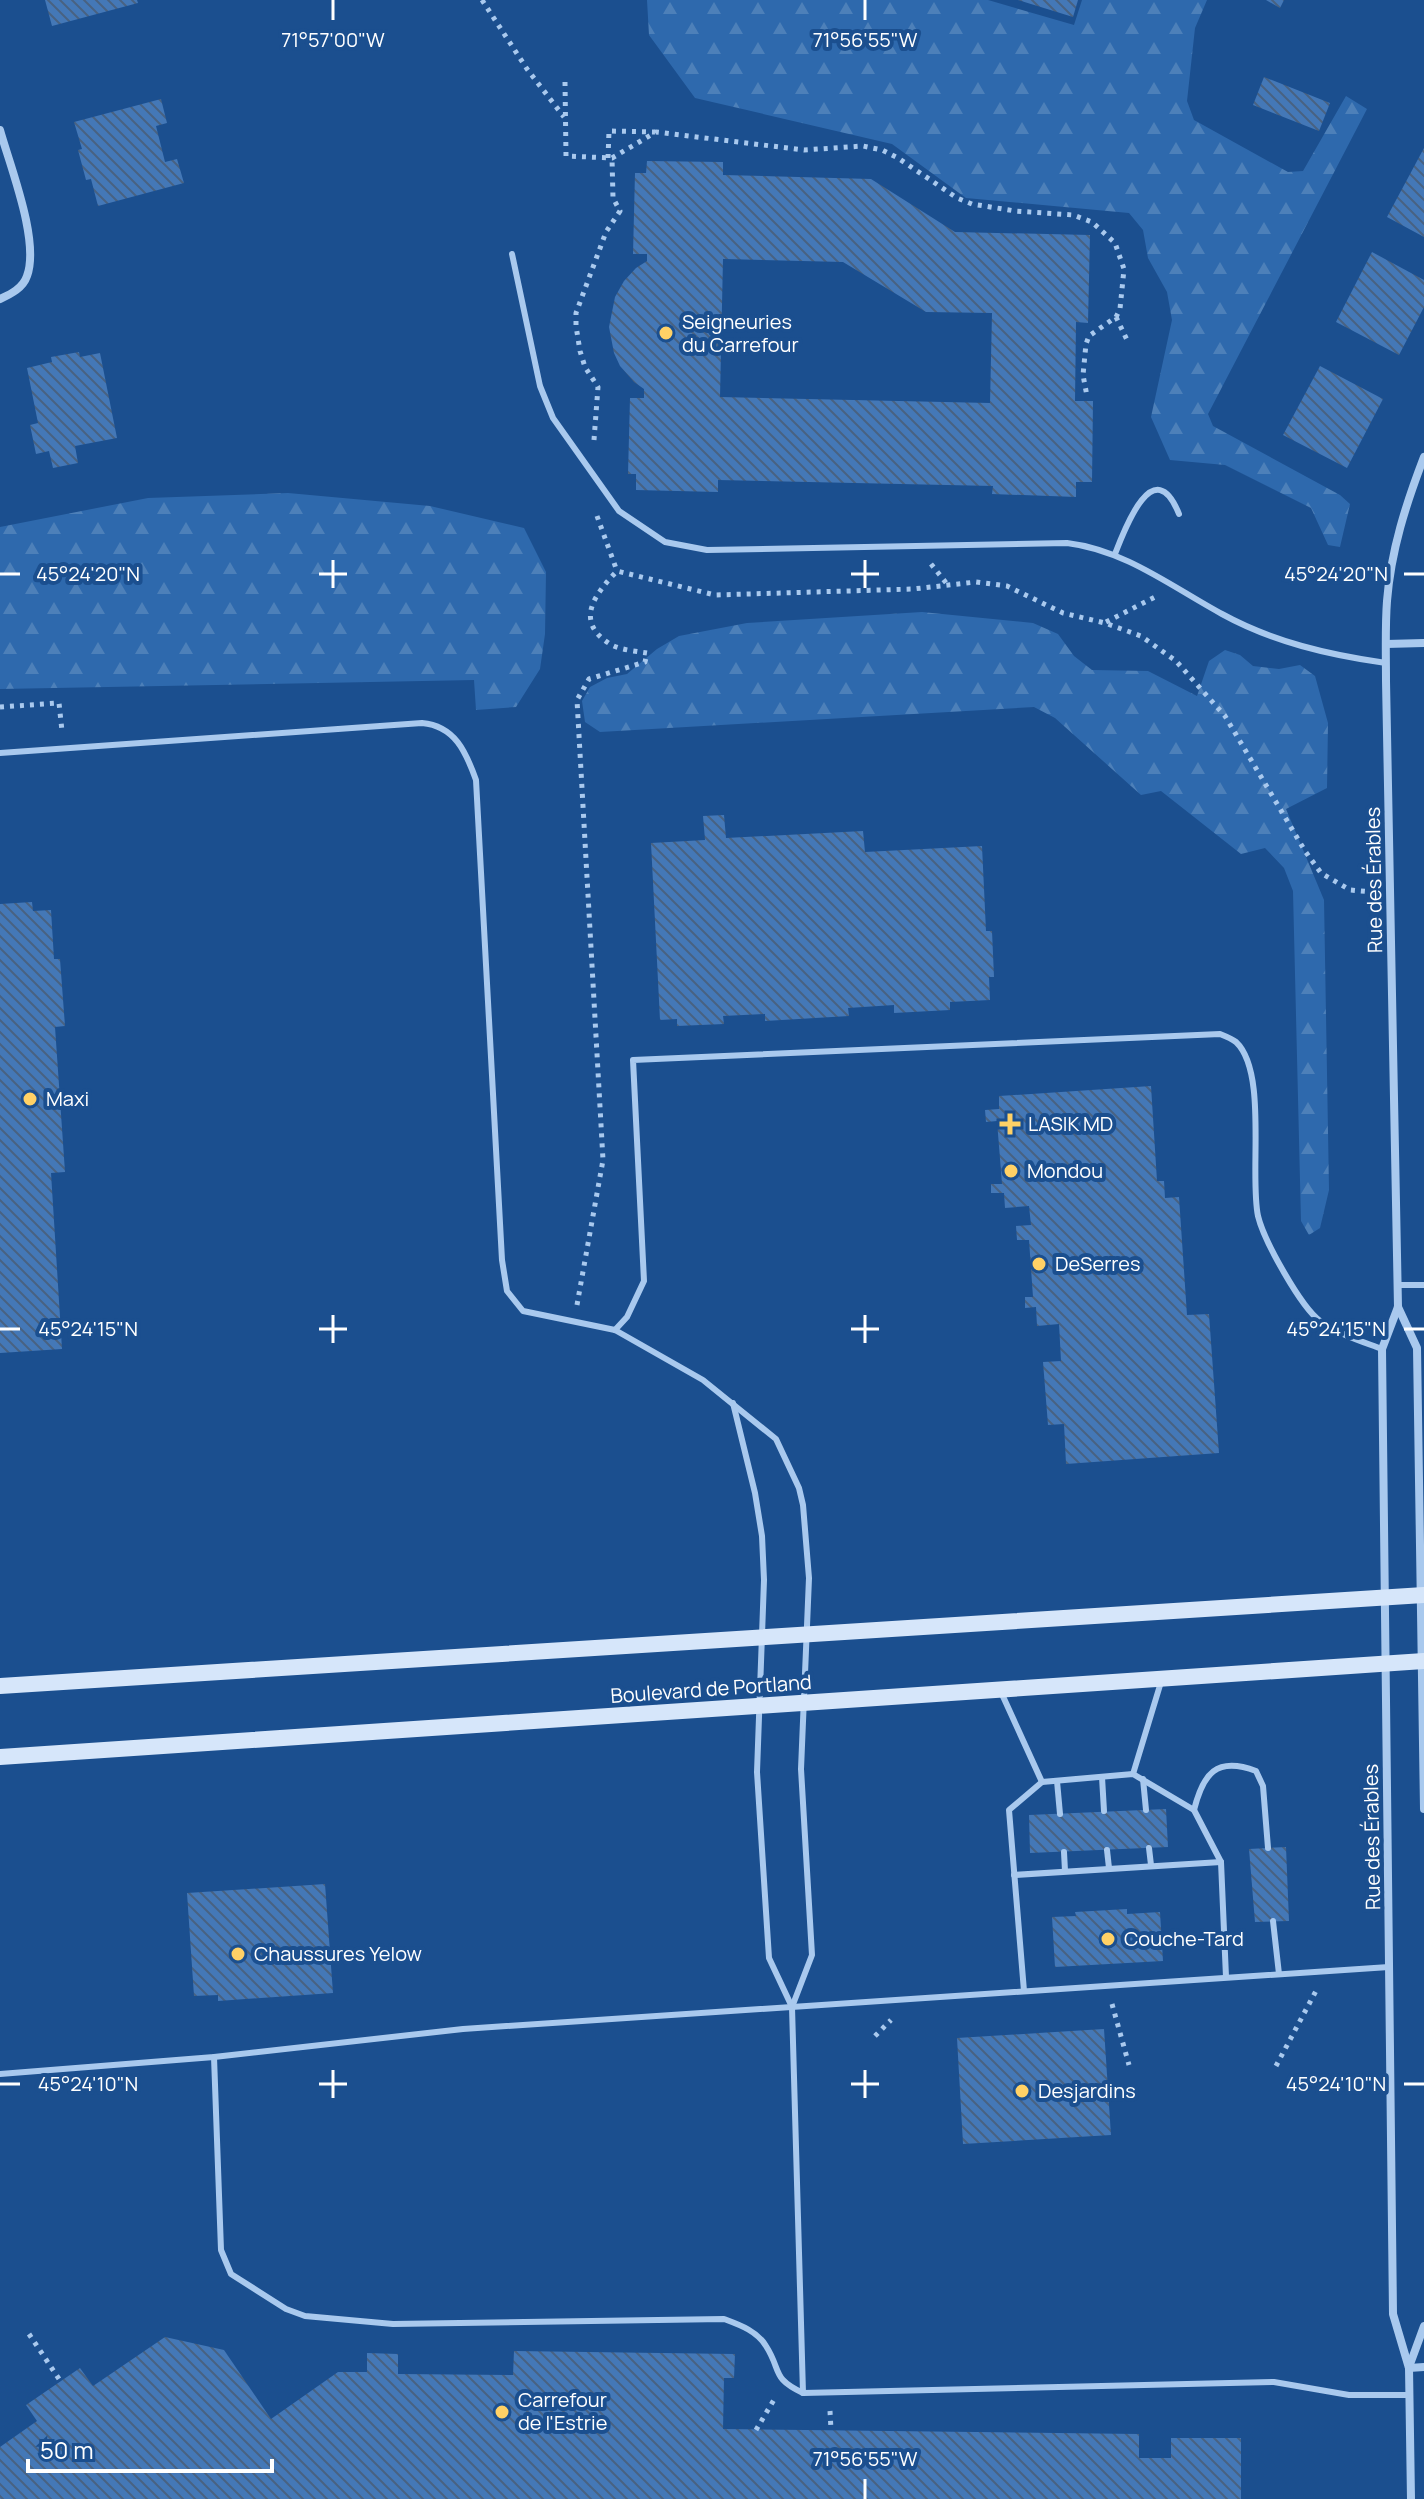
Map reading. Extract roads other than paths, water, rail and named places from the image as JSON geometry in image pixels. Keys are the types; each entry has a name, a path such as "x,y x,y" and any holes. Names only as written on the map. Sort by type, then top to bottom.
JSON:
{"main road":[{"path":"0,1686 1422,1596"},
{"name":"Boulevard de Portland","path":"0,1757 1422,1661"}],"street":[{"path":"0,130 29,235 31,261 27,279 16,292 0,299"},
{"name":"Rue des Érables","path":"1424,457 1407,500 1394,548 1387,601 1386,644 1397,1285 1398,1307 1417,1348 1424,1809"},
{"path":"1386,644 1424,643"},
{"name":"Rue des Érables","path":"1398,1307 1382,1349 1393,2314 1409,2368 1411,2499"},
{"name":"Rue des Érables","path":"1409,2368 1424,2326"},
{"path":"1409,2368 1424,2367"}],"lane":[{"path":"512,254 540,386 553,418 619,511 665,542 707,550 1067,543 1092,546 1115,554 1225,616 1272,636 1337,656 1386,663"},
{"path":"1115,554 1126,525 1147,492 1156,490 1166,494 1179,514"},
{"path":"0,753 422,723 435,724 449,731 466,752 476,780 502,1260 507,1291 523,1311 615,1330 703,1380 776,1439 799,1488 803,1505 809,1578 801,1769 812,1955 792,2007 803,2393"},
{"path":"615,1330 627,1317 644,1281 633,1060 1220,1034 1237,1043 1247,1060 1254,1084 1258,1215 1266,1239 1282,1269 1318,1320 1382,1349"},
{"path":"1397,1285 1424,1285"},
{"path":"733,1403 762,1536 757,1772 769,1958 792,2007"},
{"path":"1133,1774 1163,1678"},
{"path":"999,1689 1042,1782"},
{"path":"1194,1810 1201,1784 1213,1770 1239,1765 1256,1771 1263,1786 1268,1848"},
{"path":"1024,1991 1009,1810 1042,1782 1133,1774 1194,1810 1221,1862 1226,1977"},
{"path":"1102,1777 1104,1811"},
{"path":"1143,1779 1146,1810"},
{"path":"1057,1781 1060,1814"},
{"path":"1149,1848 1151,1865"},
{"path":"1107,1850 1109,1868"},
{"path":"1064,1852 1065,1871"},
{"path":"1014,1875 1221,1862"},
{"path":"1273,1921 1279,1974"},
{"path":"0,2074 214,2057 463,2029 1389,1967"},
{"path":"214,2057 221,2250 231,2274 286,2309 305,2316 393,2324 724,2319 746,2327 766,2345 784,2384 803,2393 1274,2382 1349,2395 1410,2395"}],"place":[{"name":"Seigneuries du Carrefour","path":"666,333"},
{"name":"Maxi","path":"30,1099"},
{"name":"LASIK MD","path":"1010,1124"},
{"name":"Mondou","path":"1011,1171"},
{"name":"DeSerres","path":"1039,1264"},
{"name":"Couche-Tard","path":"1108,1939"},
{"name":"Chaussures Yelow","path":"238,1954"},
{"name":"Desjardins","path":"1022,2091"},
{"name":"Carrefour de l'Estrie","path":"502,2412"}]}
